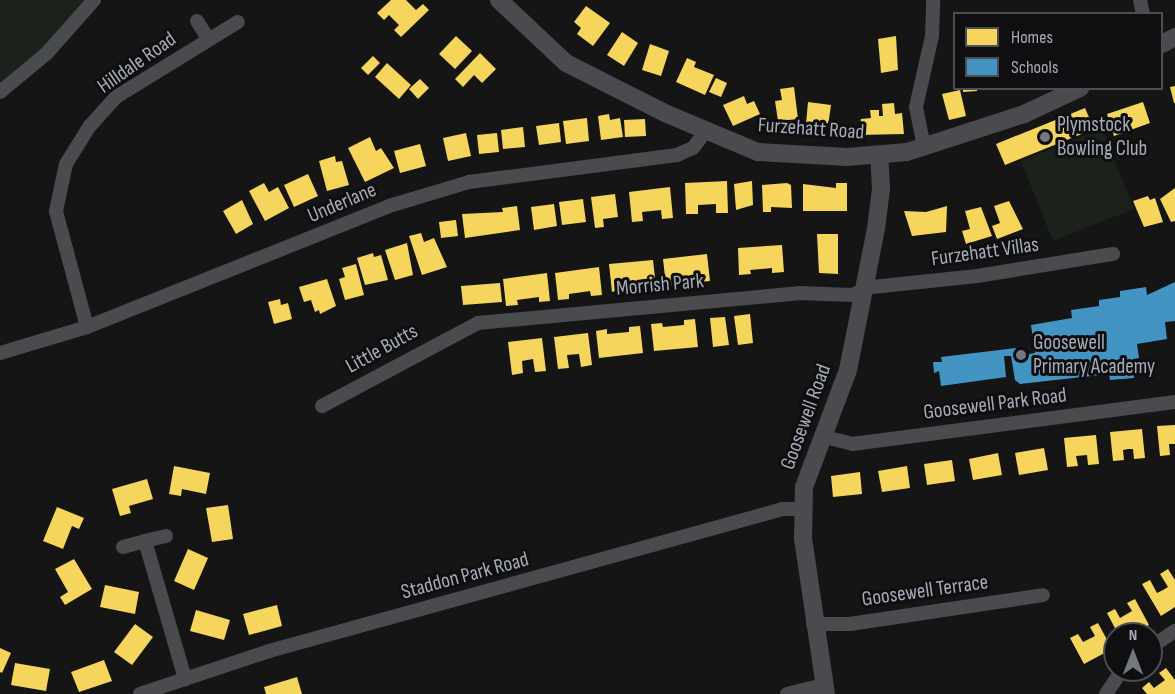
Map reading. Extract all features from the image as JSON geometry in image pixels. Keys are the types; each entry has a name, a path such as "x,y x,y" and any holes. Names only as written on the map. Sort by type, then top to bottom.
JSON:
{"street":[{"path":"0,92 46,53 94,0"},
{"name":"Furzehatt Road","path":"499,0 566,63 758,153 879,156 924,147 1024,114 1076,90"},
{"path":"924,147 916,107 932,36 933,0"},
{"name":"Hilldale Road","path":"197,21 209,40"},
{"name":"Hilldale Road","path":"87,327 56,211 66,165 90,127 116,97 238,22"},
{"name":"Underlane","path":"0,353 87,327 389,206 469,182 677,155 693,148 706,130"},
{"name":"Goosewell Road","path":"824,689 813,624 802,509 804,487 821,436 848,370 881,189 879,156"},
{"name":"Furzehatt Villas","path":"862,290 1113,254"},
{"name":"Morrish Park","path":"462,328 502,320 799,293 852,295 862,290"},
{"name":"Little Butts","path":"322,406 462,328"},
{"name":"Goosewell Park Road","path":"821,436 852,444 1175,402"},
{"name":"Staddon Park Road","path":"140,694 268,651 783,509 802,509"},
{"path":"123,547 166,536"},
{"path":"146,541 185,679"},
{"name":"Goosewell Terrace","path":"813,624 850,624 1043,595"},
{"path":"787,694 824,689"}],"shaded area":[{"path":"0,0 85,0 46,46 0,84"},
{"path":"1102,129 1134,209 1053,241 1021,161"}],"building: Homes":[{"path":"391,0 406,0 416,10 423,4 429,10 401,37 394,30 399,25 389,15 384,20 377,13"},
{"path":"586,6 610,23 593,46 577,34 581,28 574,22"},
{"path":"622,32 638,43 624,66 607,55"},
{"path":"456,36 472,51 455,69 439,54"},
{"path":"896,36 898,70 881,73 878,39"},
{"path":"650,44 669,51 661,76 642,70"},
{"path":"480,53 496,69 482,83 474,75 463,87 455,79"},
{"path":"373,56 380,63 368,75 361,68"},
{"path":"687,58 696,62 694,67 714,75 705,95 676,82"},
{"path":"387,63 411,85 399,99 375,77"},
{"path":"716,78 727,83 721,97 709,92"},
{"path":"420,79 429,88 418,99 409,89"},
{"path":"1175,86 1175,103 1174,103 1170,87"},
{"path":"794,87 798,119 778,121 775,101 782,100 780,89"},
{"path":"960,90 966,116 949,120 942,94"},
{"path":"744,96 747,104 754,101 760,114 733,126 723,105"},
{"path":"808,102 831,105 828,126 806,124"},
{"path":"1143,102 1150,123 1114,136 1107,114"},
{"path":"894,103 895,114 902,113 904,134 858,135 861,119 871,118 870,110 879,110 879,116 883,116 882,104"},
{"name":"Plymstock Bowling Club","path":"1085,108 1094,129 1005,165 996,144"},
{"path":"609,114 610,120 620,118 623,137 601,140 598,116"},
{"path":"587,118 589,141 566,144 563,121"},
{"path":"645,119 646,136 625,137 624,120"},
{"path":"559,123 561,142 539,145 536,126"},
{"path":"523,127 525,147 503,149 501,130"},
{"path":"466,133 471,156 448,161 443,138"},
{"path":"497,133 499,152 479,154 477,135"},
{"path":"370,137 376,151 381,148 394,168 365,182 348,148"},
{"path":"420,144 426,166 400,173 394,151"},
{"path":"335,156 336,162 342,161 349,185 327,191 319,161"},
{"path":"308,174 318,196 294,207 284,185"},
{"path":"727,181 728,213 716,213 716,204 698,205 698,214 686,214 685,183"},
{"path":"752,181 753,205 736,210 734,184"},
{"path":"264,183 269,192 278,187 289,208 265,221 249,191"},
{"path":"787,183 791,185 792,208 771,207 771,212 763,212 762,185"},
{"path":"836,183 847,183 847,211 803,211 803,184 836,188"},
{"path":"670,187 673,218 662,219 661,210 642,212 643,221 632,222 629,192"},
{"path":"1175,188 1175,221 1171,222 1160,199"},
{"path":"615,194 618,217 603,219 604,227 595,228 591,197"},
{"path":"1148,196 1150,200 1155,198 1163,222 1144,227 1133,201"},
{"path":"583,199 586,222 562,225 559,202"},
{"path":"242,200 253,224 236,234 223,211"},
{"path":"1009,201 1023,229 997,239 992,226 1000,223 994,206"},
{"path":"554,204 557,226 534,230 531,207"},
{"path":"517,206 520,230 465,238 462,214 503,212 502,208"},
{"path":"947,206 946,232 912,236 904,211 926,212"},
{"path":"981,207 992,236 966,244 962,231 970,229 965,211"},
{"path":"456,220 458,236 441,238 439,222"},
{"path":"421,233 424,242 434,238 447,267 422,275 409,236"},
{"path":"817,234 838,234 838,274 819,273"},
{"path":"407,243 413,275 395,280 385,250"},
{"path":"782,245 784,272 772,273 772,268 750,270 751,274 739,275 738,248"},
{"path":"373,253 374,257 381,255 388,280 365,285 357,258"},
{"path":"707,254 710,281 699,282 698,277 677,280 677,285 666,286 663,259"},
{"path":"653,260 656,287 634,285 612,292 609,264"},
{"path":"356,264 364,295 345,300 339,279 345,277 342,268"},
{"path":"599,267 602,295 591,296 590,291 569,294 569,299 558,300 555,273"},
{"path":"547,273 550,301 539,302 539,297 517,300 518,305 506,306 503,279"},
{"path":"327,279 336,306 320,314 319,310 315,312 311,300 304,302 299,287"},
{"path":"500,283 502,302 463,305 461,286"},
{"path":"280,299 281,305 288,303 292,319 274,324 268,302"},
{"path":"750,314 753,343 738,345 734,316"},
{"path":"725,317 729,345 713,347 710,318"},
{"path":"695,319 698,347 654,351 651,324 662,323 663,327 684,325 684,320"},
{"path":"640,326 643,353 599,358 596,331 607,329 607,334 629,332 629,327"},
{"path":"588,333 592,365 581,367 579,354 567,355 569,368 558,369 554,337"},
{"path":"542,338 546,371 535,372 533,359 522,361 523,373 512,375 508,342"},
{"path":"1175,425 1175,444 1169,444 1170,455 1160,456 1157,426"},
{"path":"1142,429 1145,458 1134,459 1133,449 1128,449 1123,450 1124,460 1113,461 1110,432"},
{"path":"1096,435 1099,464 1088,465 1087,455 1076,456 1078,466 1067,467 1064,438"},
{"path":"1044,448 1048,470 1019,475 1015,453"},
{"path":"998,453 1002,475 973,480 969,459"},
{"path":"952,460 955,481 927,485 924,464"},
{"path":"174,466 210,473 206,494 182,489 181,496 169,494"},
{"path":"907,466 910,488 882,492 878,471"},
{"path":"860,472 862,494 833,497 831,476"},
{"path":"147,479 153,499 129,506 131,513 120,516 112,489"},
{"path":"228,505 233,539 212,542 206,508"},
{"path":"57,507 84,518 79,529 72,526 63,549 43,541"},
{"path":"188,549 208,558 194,590 174,581"},
{"path":"74,559 92,589 65,605 60,597 68,592 55,569"},
{"path":"1168,569 1175,580 1175,607 1161,616 1142,584 1150,580 1157,593 1163,590 1168,587 1160,574"},
{"path":"105,585 139,592 135,614 100,607"},
{"path":"1135,599 1147,622 1112,622 1107,613 1115,609 1120,618 1132,611 1127,603"},
{"path":"277,605 282,626 249,635 243,614"},
{"path":"196,610 230,620 224,640 190,631"},
{"path":"1098,623 1103,632 1103,654 1084,664 1070,638 1078,634 1083,642 1095,636 1090,627"},
{"path":"135,624 153,637 132,665 114,652"},
{"path":"0,648 11,653 2,673 0,672"},
{"path":"104,660 112,681 79,692 71,672"},
{"path":"15,663 50,669 46,691 11,685"},
{"path":"1166,668 1175,680 1175,694 1147,694 1142,688 1149,682 1154,688 1163,682 1165,680 1163,670"},
{"path":"297,677 302,694 266,694 264,687"}],"building: Schools":[{"path":"1175,282 1175,321 1165,322 1167,339 1137,344 1139,358 1133,359 1134,378 1110,380 1109,374 1020,384 1015,380 1011,356 1004,356 1006,377 941,386 939,371 934,373 933,362 942,362 941,357 1016,348 1018,356 1035,353 1031,325 1072,318 1071,310 1099,306 1099,300 1120,297 1120,291 1146,287 1147,295"}],"place":[{"name":"Plymstock Bowling Club","path":"1045,137"},
{"name":"Goosewell Primary Academy","path":"1021,355"}]}
